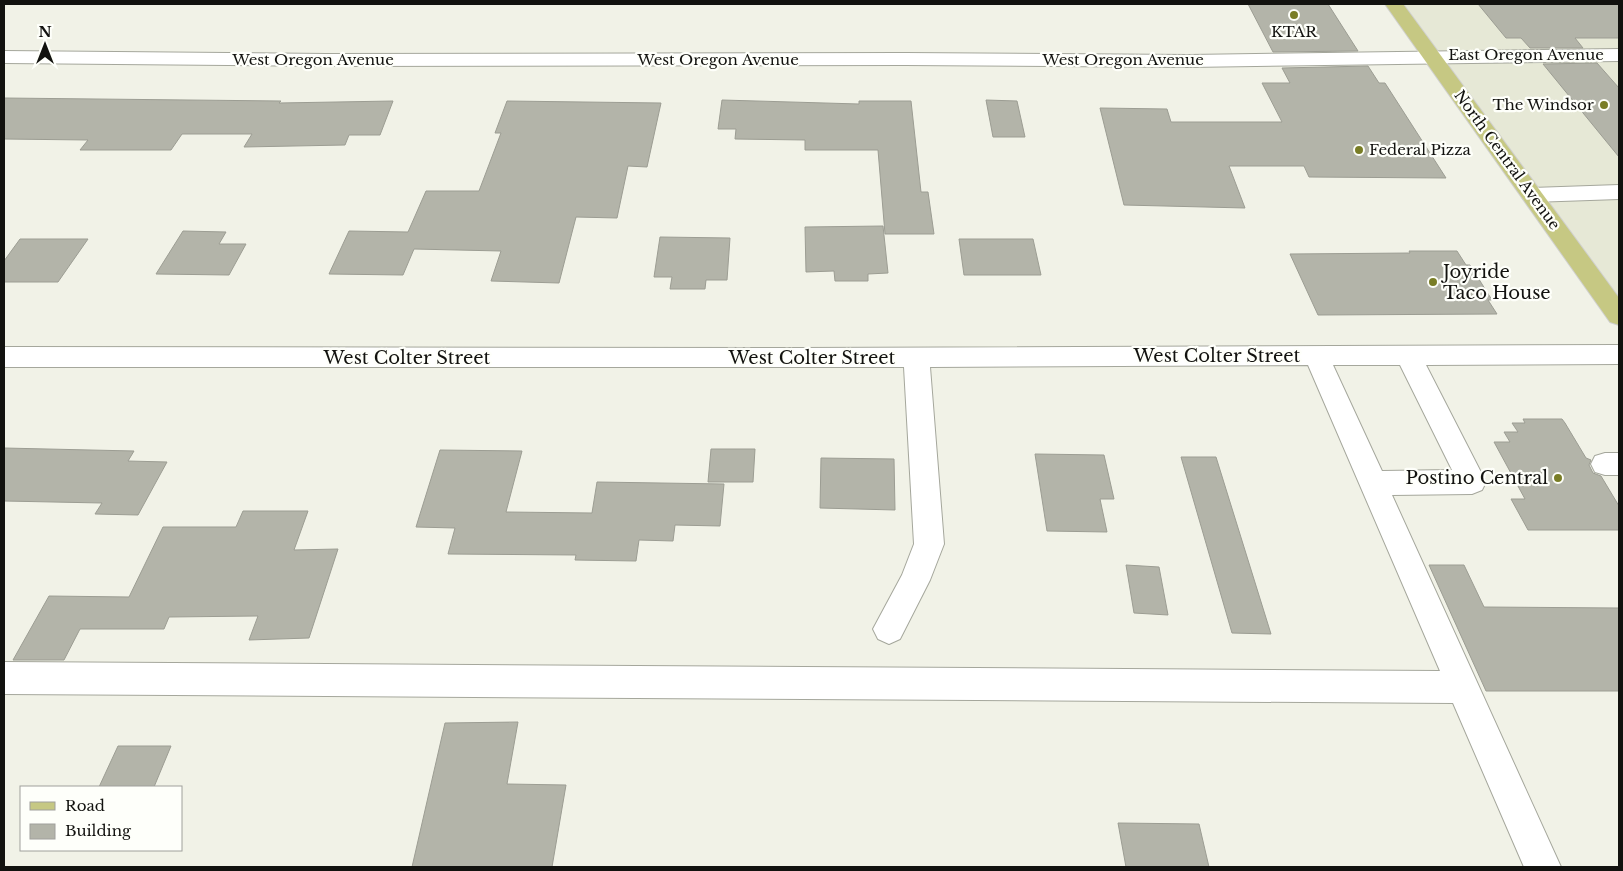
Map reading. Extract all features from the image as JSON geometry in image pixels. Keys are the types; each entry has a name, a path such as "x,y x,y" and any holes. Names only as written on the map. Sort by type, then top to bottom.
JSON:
{"main road":[{"name":"North Central Avenue","path":"1394,4 1619,316"}],"street":[{"name":"East Oregon Avenue","path":"1432,56 1506,54 1619,55"},
{"name":"West Oregon Avenue","path":"4,57 468,61 870,59 1181,61 1432,56"},
{"path":"1532,195 1619,192"},
{"name":"West Colter Street","path":"4,357 916,358 1619,354"},
{"path":"1316,355 1543,867"},
{"path":"1373,484 1472,482 1408,355"},
{"path":"889,629 915,580 929,544 916,358"},
{"path":"4,678 1463,687"}],"shaded area":[{"path":"1394,4 1619,4 1619,314"}],"building":[{"path":"1248,4 1328,4 1358,51 1273,52"},
{"path":"1478,4 1619,4 1619,38 1575,38 1583,48 1530,48 1521,38 1506,38"},
{"path":"1597,63 1619,88 1619,157 1543,64"},
{"path":"1368,66 1379,83 1385,83 1446,178 1309,177 1304,166 1229,166 1245,208 1124,205 1100,108 1167,109 1171,122 1282,122 1262,83 1290,83 1282,68"},
{"path":"4,98 281,101 279,103 393,101 380,135 349,135 345,145 244,147 252,134 182,134 171,150 80,150 88,140 4,139"},
{"path":"722,100 859,104 859,101 911,101 921,192 928,192 934,234 885,234 878,150 805,150 805,140 735,139 736,129 718,129"},
{"path":"986,100 1017,101 1025,137 993,137"},
{"path":"507,101 661,103 647,167 628,166 617,218 576,217 559,283 491,281 501,251 414,249 403,275 329,274 349,231 408,232 426,191 479,191 501,133 495,133"},
{"path":"883,226 888,273 868,274 868,281 835,281 834,271 806,272 805,227"},
{"path":"183,231 226,232 219,244 246,244 229,275 156,274"},
{"path":"660,237 730,238 727,280 706,280 705,289 670,289 672,277 654,277"},
{"path":"20,239 88,239 58,282 4,282 4,261"},
{"path":"959,239 1033,239 1041,275 964,275"},
{"path":"1409,251 1457,251 1466,265 1470,265 1492,300 1488,300 1497,314 1318,315 1290,254 1410,253"},
{"name":"Postino Central","path":"1523,419 1562,419 1586,458 1591,460 1589,465 1593,473 1601,476 1619,506 1619,530 1528,530 1511,499 1525,499 1494,442 1510,442 1504,432 1518,432 1512,423 1525,423"},
{"path":"4,448 134,451 128,461 167,462 138,515 95,514 102,503 4,501"},
{"path":"711,449 755,449 753,482 708,482"},
{"path":"440,450 522,451 506,512 592,513 597,482 724,484 720,526 675,525 673,541 639,540 636,561 575,560 576,555 448,554 455,528 416,527"},
{"path":"1035,454 1104,455 1114,499 1100,499 1107,532 1047,531"},
{"path":"1181,457 1216,457 1271,634 1232,633"},
{"path":"821,458 894,459 895,510 820,508"},
{"path":"243,511 308,511 294,550 338,549 309,638 249,640 258,616 169,617 164,629 80,629 64,660 13,660 49,596 129,597 163,527 236,527"},
{"path":"1126,565 1159,567 1168,615 1134,613"},
{"path":"1429,565 1464,565 1484,607 1619,608 1619,691 1486,691"},
{"path":"518,722 507,784 566,785 552,867 412,867 445,723"},
{"path":"118,746 171,746 154,786 99,786"},
{"path":"1118,823 1199,824 1209,867 1126,867"}],"place":[{"name":"KTAR","path":"1294,15"},
{"name":"The Windsor","path":"1604,105"},
{"name":"Federal Pizza","path":"1359,150"},
{"name":"Joyride Taco House","path":"1433,282"},
{"name":"Postino Central","path":"1558,478"}]}
